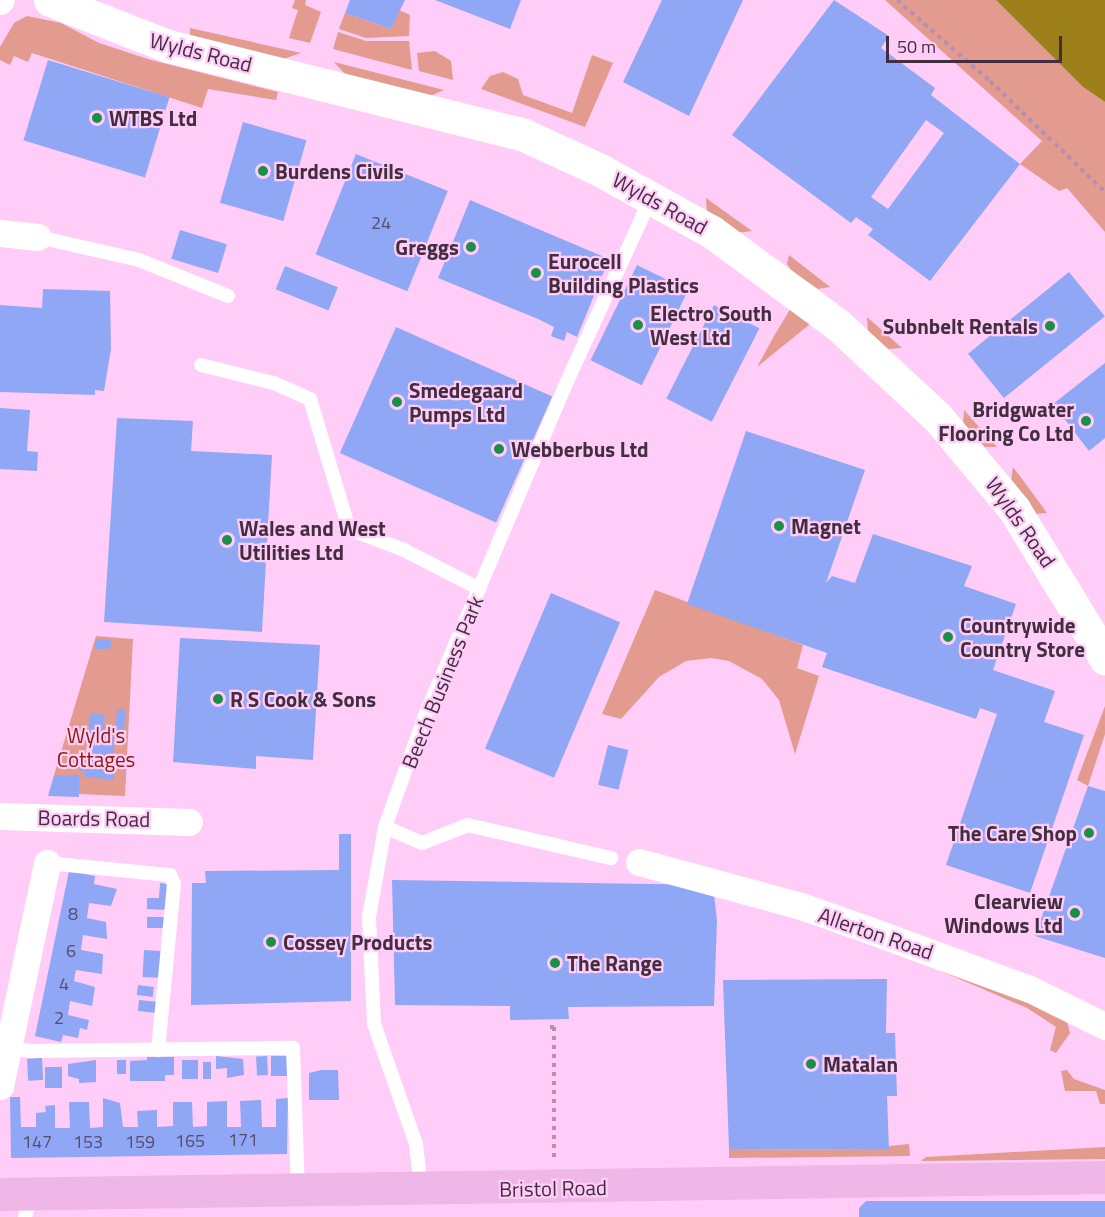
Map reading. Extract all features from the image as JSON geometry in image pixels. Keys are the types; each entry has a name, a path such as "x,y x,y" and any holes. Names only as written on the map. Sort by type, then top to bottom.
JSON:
{"main road":[{"name":"Bristol Road","path":"19,1202 298,1191 1105,1178"}],"street":[{"name":"Wylds Road","path":"50,0 168,46 525,135 651,198 767,269 844,330 938,418 1014,509 1105,658"},
{"path":"0,233 38,237"},
{"name":"Boards Road","path":"0,816 189,822"},
{"name":"Allerton Road","path":"639,862 801,906 1030,989 1105,1026"},
{"path":"0,1086 47,863"}],"lane":[{"name":"Beech Business Park","path":"421,1190 416,1144 374,1024 369,917 385,827 424,718 651,198"},
{"path":"38,237 139,260 228,296"},
{"path":"201,365 274,383 310,399 349,529 404,550 480,589"},
{"path":"385,827 422,843 468,825 611,858"},
{"path":"47,863 170,875 174,884 158,1050"},
{"path":"8,1048 158,1050 293,1048 298,1191"}],"path":[{"path":"897,0 990,81 1105,192"},
{"path":"550,1027 554,1027 554,1188"}],"green space":[{"path":"295,0 306,0 305,5 321,12 310,43 289,38 298,10 292,8"},
{"path":"885,0 996,0 1083,87 1105,102 1105,232 1067,188 1059,191 1020,164 1042,141"},
{"path":"399,10 410,15 409,36 366,38 339,29 345,13 391,29"},
{"path":"27,16 61,23 99,43 151,60 278,92 276,100 208,89 202,108 32,53 28,62 14,56 10,65 0,60 0,47 14,23"},
{"path":"190,28 301,53 283,59 190,35"},
{"path":"338,32 366,41 409,41 412,70 333,49"},
{"path":"435,51 451,61 453,80 419,71 417,53"},
{"path":"592,55 613,63 585,127 481,89 490,76 503,72 518,79 523,95 572,113"},
{"path":"334,62 444,90 430,96 345,74"},
{"path":"706,198 752,231 736,233 707,213"},
{"path":"789,255 830,287 818,289 792,271 787,264"},
{"path":"794,303 815,320 757,367 774,336"},
{"path":"867,317 902,348 887,349 868,332"},
{"path":"964,410 997,447 985,447 963,425"},
{"path":"1013,467 1047,513 1035,514 1011,482"},
{"path":"655,590 803,645 797,668 819,676 795,754 779,700 762,679 729,661 711,658 686,661 659,677 621,719 602,714"},
{"name":"Wyld's Cottages","path":"96,636 133,639 125,796 79,794 79,775 54,775"},
{"path":"1105,706 1105,734 1088,786 1077,780"},
{"path":"941,967 1066,1018 1070,1033 1056,1053 1050,1050 1056,1027 1027,1008 941,971"},
{"path":"1067,1070 1074,1079 1105,1090 1105,1104 1100,1104 1096,1091 1065,1091 1061,1071"},
{"path":"909,1144 910,1156 729,1158 729,1149 888,1150 889,1146"},
{"path":"1105,1147 1105,1159 921,1161 926,1157"}],"shaded area":[{"path":"996,0 1105,0 1105,102 1083,87"}],"building":[{"path":"350,0 405,0 391,29 345,13"},
{"path":"435,0 521,0 510,29"},
{"path":"662,0 743,0 689,116 623,82"},
{"path":"834,0 889,36 881,48 935,88 931,95 1020,164 930,281 868,235 873,229 856,217 851,223 732,135","holes":["926,120 944,133 888,209 871,197"]},
{"name":"WTBS Ltd","path":"48,60 169,97 145,177 23,140"},
{"name":"Burdens Civils","path":"243,122 306,140 283,221 220,203"},
{"path":"356,154 448,191 407,291 316,254"},
{"path":"470,200 609,259 577,337 567,332 564,341 551,336 554,327 438,278"},
{"path":"180,230 227,244 218,273 171,259"},
{"name":"Electro South West Ltd","path":"637,265 688,290 642,385 591,360"},
{"path":"285,266 338,287 328,311 276,289"},
{"name":"Subnbelt Rentals","path":"1069,272 1105,316 1004,398 968,354"},
{"path":"43,289 110,291 111,349 104,391 95,390 95,395 0,392 0,305 42,308"},
{"path":"714,305 759,328 712,422 666,399"},
{"path":"396,327 552,397 496,523 340,453"},
{"name":"Bridgwater Flooring Co Ltd","path":"1105,363 1105,438 1089,451 1053,404"},
{"path":"0,408 30,410 27,451 38,452 37,471 0,469"},
{"path":"117,418 193,421 191,451 272,455 262,632 104,622"},
{"path":"746,431 865,470 826,583 832,576 855,583 873,534 972,566 964,586 1016,604 993,670 1055,691 1044,722 1084,735 1030,893 946,865 997,714 980,708 976,719 822,667 827,653 687,604"},
{"path":"551,593 620,622 554,778 485,749"},
{"name":"R S Cook & Sons","path":"180,638 320,645 313,760 256,756 256,769 173,762"},
{"path":"96,639 111,640 110,649 95,649"},
{"path":"117,709 126,710 124,732 115,731"},
{"path":"90,713 105,715 103,736 114,737 114,780 84,777 85,771 80,771 81,761 86,761"},
{"path":"608,745 628,750 618,790 598,785"},
{"path":"54,775 79,775 79,797 48,796"},
{"path":"1088,786 1105,791 1105,958 1035,936"},
{"name":"Cossey Products","path":"339,834 351,834 351,1001 191,1005 192,883 206,883 205,871 339,870"},
{"path":"69,871 95,876 94,884 117,889 111,906 89,903 87,918 106,922 107,939 83,935 81,950 103,954 102,974 76,970 74,981 95,987 92,1006 70,1001 68,1015 89,1020 87,1030 80,1028 78,1038 63,1035 61,1042 35,1036"},
{"name":"The Range","path":"392,880 713,885 717,921 714,1006 568,1007 569,1019 510,1020 510,1006 395,1005"},
{"path":"160,883 168,884 167,910 147,909 147,898 159,898"},
{"path":"147,917 164,917 164,928 147,928"},
{"path":"144,950 161,951 160,978 143,977"},
{"name":"Matalan","path":"887,979 886,1033 895,1033 897,1096 887,1096 889,1150 729,1149 723,980"},
{"path":"138,985 154,987 153,997 137,995"},
{"path":"139,1000 158,1002 157,1013 138,1011"},
{"path":"216,1056 243,1059 244,1075 227,1078 227,1068 216,1069"},
{"path":"267,1056 268,1075 257,1076 256,1057"},
{"path":"271,1056 287,1056 287,1076 271,1076"},
{"path":"147,1057 174,1057 174,1075 165,1075 165,1081 130,1081 130,1061 147,1060"},
{"path":"42,1058 43,1080 28,1081 27,1059"},
{"path":"96,1060 96,1082 79,1083 79,1079 68,1076 68,1064"},
{"path":"117,1060 126,1060 126,1074 117,1074"},
{"path":"182,1060 198,1060 198,1079 182,1079"},
{"path":"203,1062 211,1062 211,1079 203,1079"},
{"path":"45,1067 62,1067 62,1088 45,1088"},
{"path":"338,1070 339,1100 309,1100 309,1073"},
{"path":"10,1097 20,1097 21,1127 36,1127 36,1113 46,1112 45,1106 55,1105 55,1128 70,1128 69,1102 89,1102 90,1128 103,1127 103,1098 120,1103 123,1127 138,1127 137,1111 157,1110 157,1127 173,1126 173,1102 192,1102 193,1127 207,1126 207,1102 227,1101 227,1127 241,1127 240,1101 261,1100 262,1127 276,1127 276,1099 288,1098 287,1154 11,1158"},
{"path":"866,1201 1105,1201 1105,1217 859,1217 859,1208"}],"place":[{"name":"WTBS Ltd","path":"97,118"},
{"name":"Burdens Civils","path":"263,171"},
{"name":"Greggs","path":"471,247"},
{"name":"Eurocell Building Plastics","path":"536,273"},
{"name":"Electro South West Ltd","path":"638,325"},
{"name":"Subnbelt Rentals","path":"1050,326"},
{"name":"Smedegaard Pumps Ltd","path":"397,402"},
{"name":"Bridgwater Flooring Co Ltd","path":"1086,421"},
{"name":"Webberbus Ltd","path":"499,449"},
{"name":"Magnet","path":"779,526"},
{"name":"Wales and West Utilities Ltd","path":"227,540"},
{"name":"Countrywide Country Store","path":"948,637"},
{"name":"R S Cook & Sons","path":"218,699"},
{"name":"The Care Shop","path":"1089,833"},
{"name":"Clearview Windows Ltd","path":"1075,913"},
{"name":"Cossey Products","path":"271,942"},
{"name":"The Range","path":"555,963"},
{"name":"Matalan","path":"811,1064"}]}
